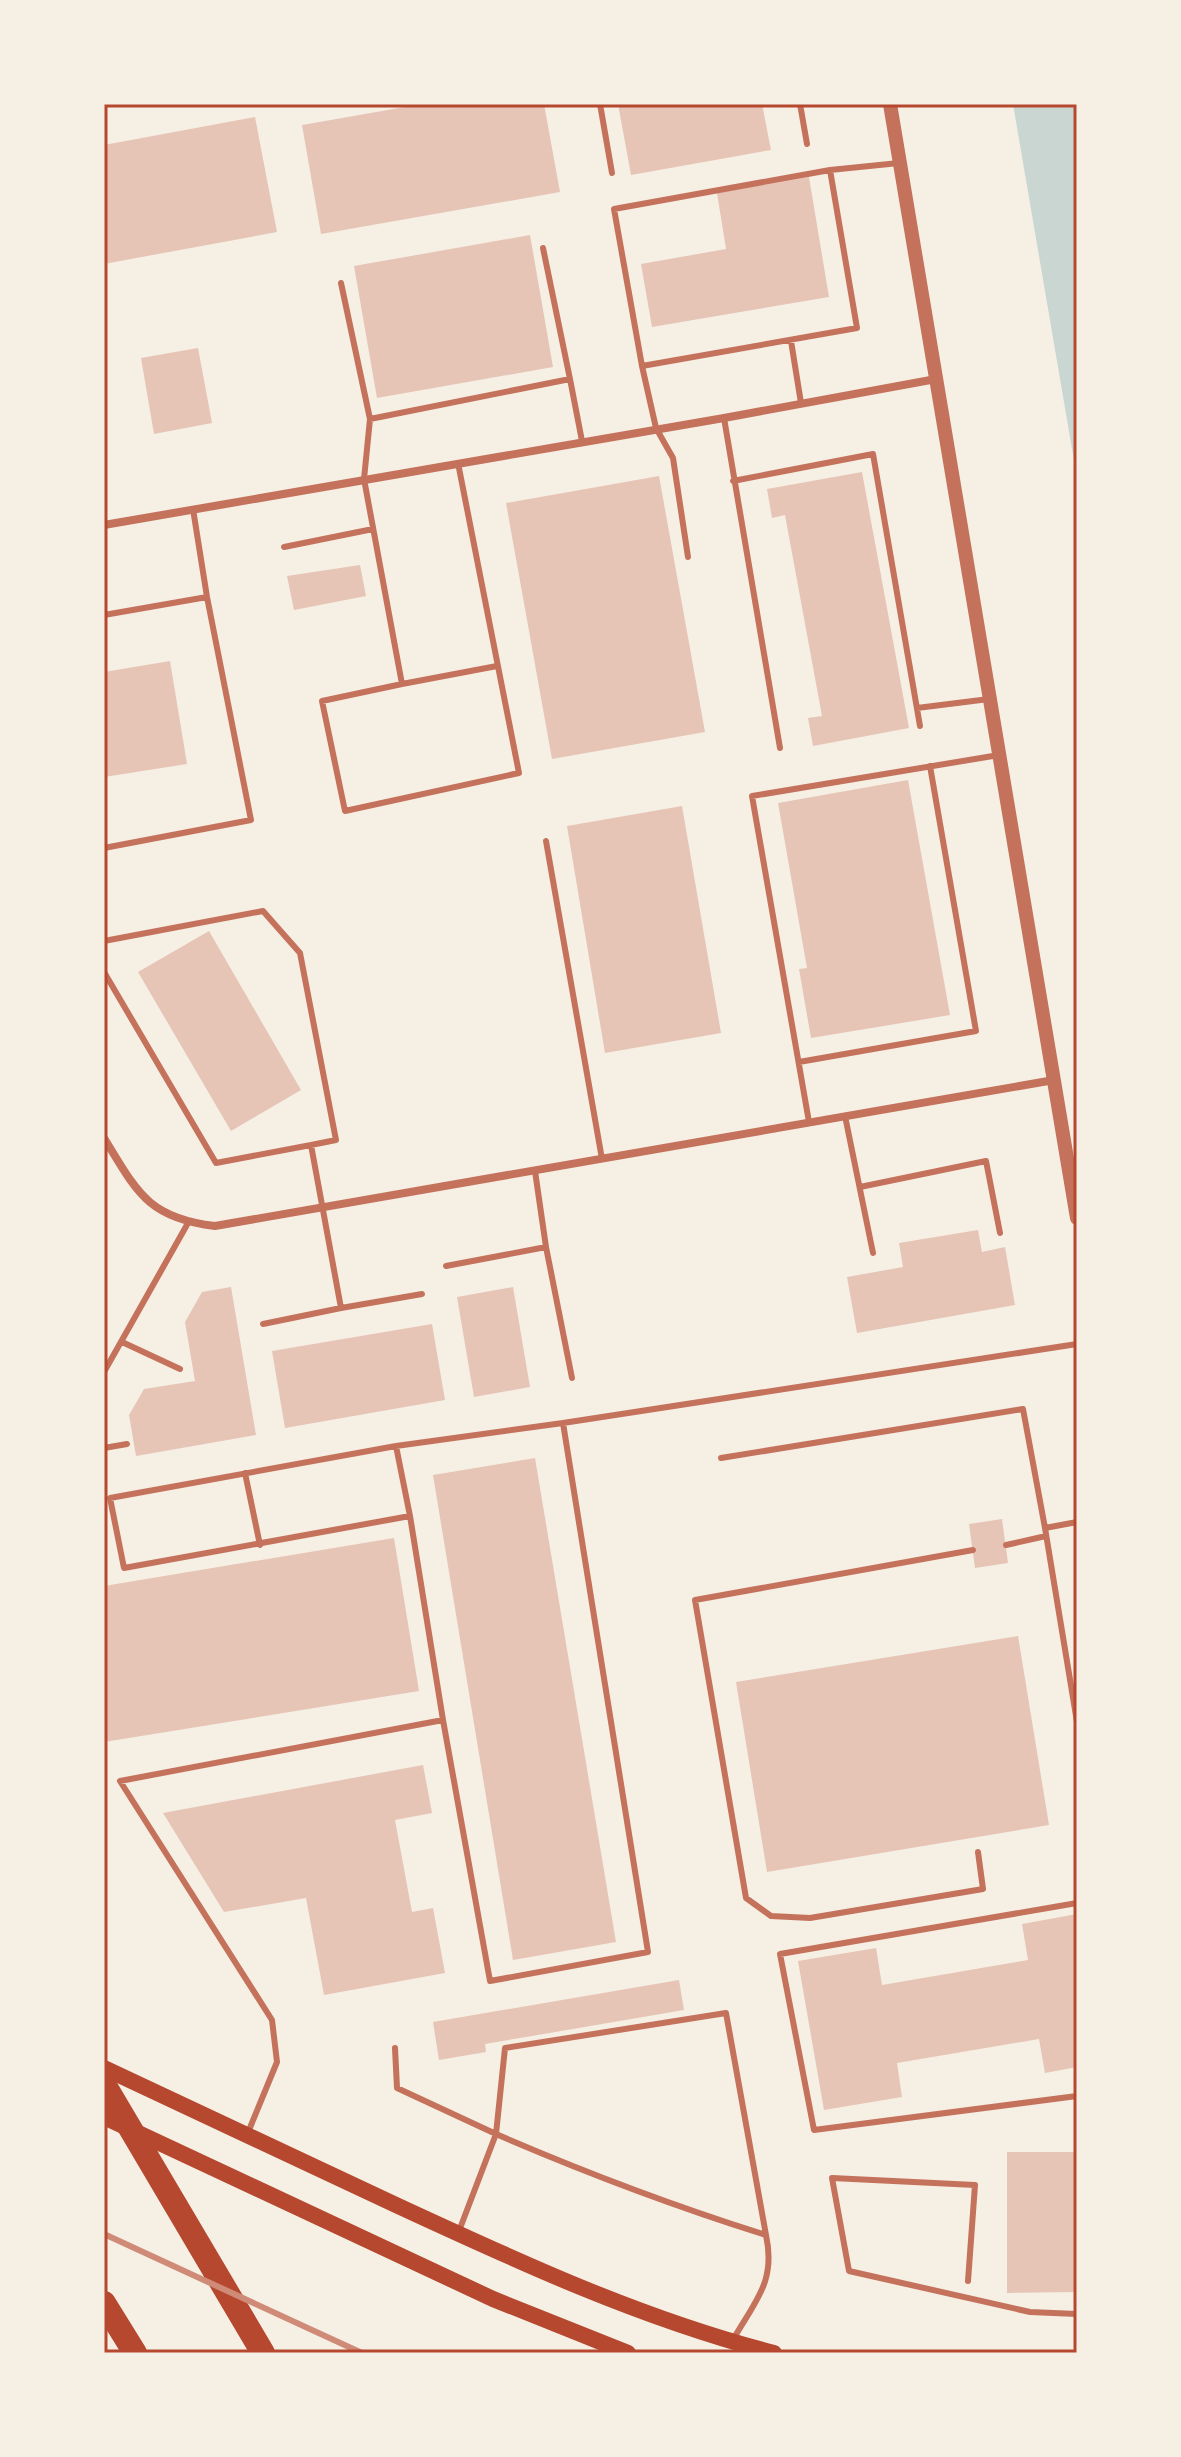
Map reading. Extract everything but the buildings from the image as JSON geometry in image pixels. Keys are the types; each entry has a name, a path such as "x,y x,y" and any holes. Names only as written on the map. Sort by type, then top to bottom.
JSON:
{"highway":[{"path":"104,2084 263,2353"},
{"path":"108,2310 135,2353"}],"main road":[{"path":"104,2068 458,2234 611,2301 774,2353"},
{"path":"104,2117 493,2299 628,2353"}],"street":[{"path":"890,104 1077,1218"},
{"path":"104,525 936,379"},
{"path":"104,1138 134,1187 145,1199 188,1223 215,1226 1054,1080"}],"lane":[{"path":"600,104 612,173"},
{"path":"800,104 807,144"},
{"path":"688,557 673,458 656,428 614,209 830,170 899,163"},
{"path":"642,366 857,328 830,170"},
{"path":"543,248 582,441"},
{"path":"341,283 370,419 364,479 402,684"},
{"path":"791,341 801,403"},
{"path":"370,419 570,379"},
{"path":"724,418 780,748"},
{"path":"733,481 873,454 920,726"},
{"path":"458,463 519,773 345,811 322,701 497,666"},
{"path":"104,848 251,820 193,509"},
{"path":"284,547 373,529"},
{"path":"104,615 207,597"},
{"path":"917,708 990,699"},
{"path":"809,1122 752,796 999,755"},
{"path":"799,1062 976,1031 930,766"},
{"path":"546,841 602,1159"},
{"path":"104,941 263,911 300,953 336,1140 216,1163 104,972"},
{"path":"845,1116 873,1253"},
{"path":"311,1145 341,1308"},
{"path":"860,1187 986,1161 1000,1233"},
{"path":"535,1171 546,1247 572,1378"},
{"path":"104,1372 188,1223"},
{"path":"446,1266 546,1247"},
{"path":"263,1324 422,1294"},
{"path":"122,1342 180,1369"},
{"path":"410,1516 124,1568 110,1498 396,1446 1077,1344"},
{"path":"721,1458 1023,1409 1077,1722"},
{"path":"396,1446 490,1981 648,1952 563,1423"},
{"path":"104,1448 127,1444"},
{"path":"245,1473 260,1545"},
{"path":"1006,1545 1077,1522"},
{"path":"973,1550 695,1600 746,1898 771,1916 810,1918 983,1889 978,1852"},
{"path":"247,2135 277,2062 272,2020 120,1781 443,1720"},
{"path":"1077,1903 780,1954 814,2130 1077,2096"},
{"path":"458,2234 496,2134 505,2048 726,2013 771,2257 765,2285 732,2342"},
{"path":"395,2048 397,2088 589,2173 766,2235"},
{"path":"968,2281 975,2185 832,2178 849,2271 1030,2312 1077,2314"}],"shaded area":[{"path":"1013,104 1077,104 1077,478"}],"railway":[{"path":"104,2234 362,2353"}]}
